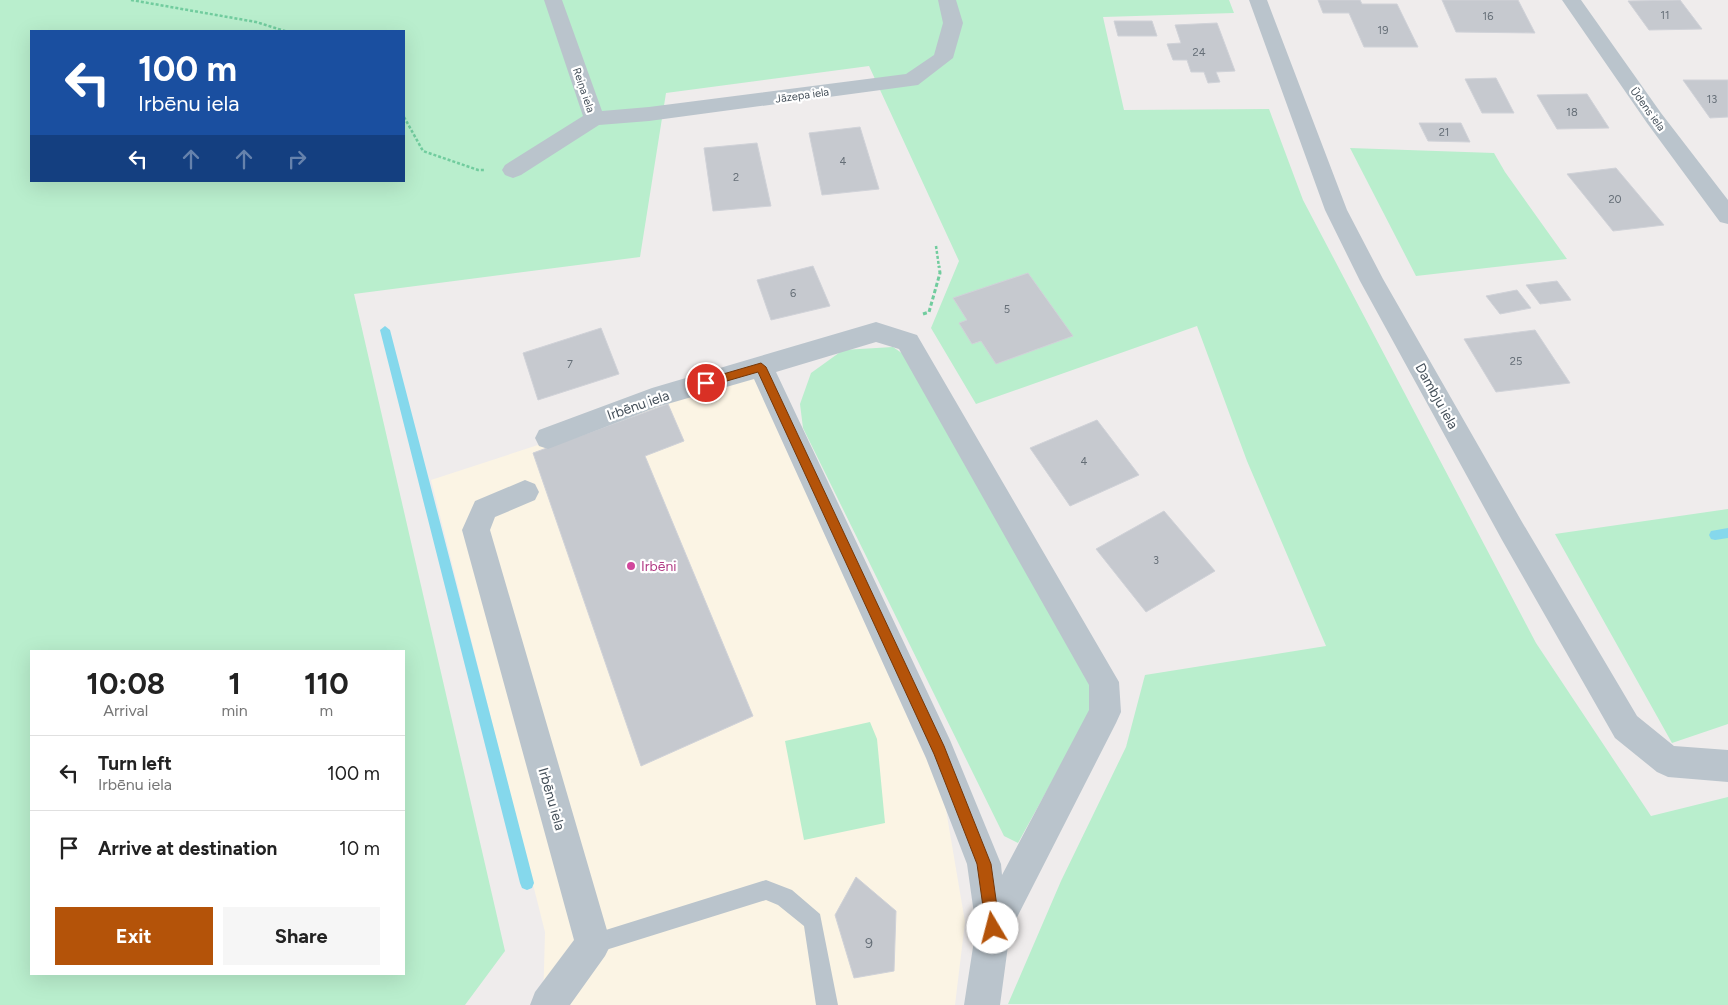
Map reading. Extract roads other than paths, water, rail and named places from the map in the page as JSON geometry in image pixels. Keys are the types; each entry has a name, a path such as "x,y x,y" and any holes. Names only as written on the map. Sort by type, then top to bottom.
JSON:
{"street":[{"name":"Reiņa iela","path":"513,170 594,118 553,0"},
{"name":"Jāzepa iela","path":"594,118 668,112 911,80 943,58 953,22 947,0"},
{"name":"Dambju iela","path":"1258,0 1336,210 1372,281 1626,727 1668,761 1728,766"},
{"name":"Ūdens iela","path":"1571,0 1654,118 1728,216"},
{"name":"Irbēnu iela","path":"548,438 652,398 876,332 908,342 1104,682 1105,712 993,928"},
{"path":"761,367 939,751 984,864 993,928 982,1005"},
{"name":"Irbēnu iela","path":"525,492 485,509 476,530 593,944"},
{"path":"548,1005 593,944"}],"lane":[{"path":"593,944 766,890 785,897 813,922 827,1005"}],"waterway":[{"path":"385,330 527,883"},
{"path":"1715,535 1728,533"}],"place":[{"name":"Irbēni","path":"631,566"}]}
